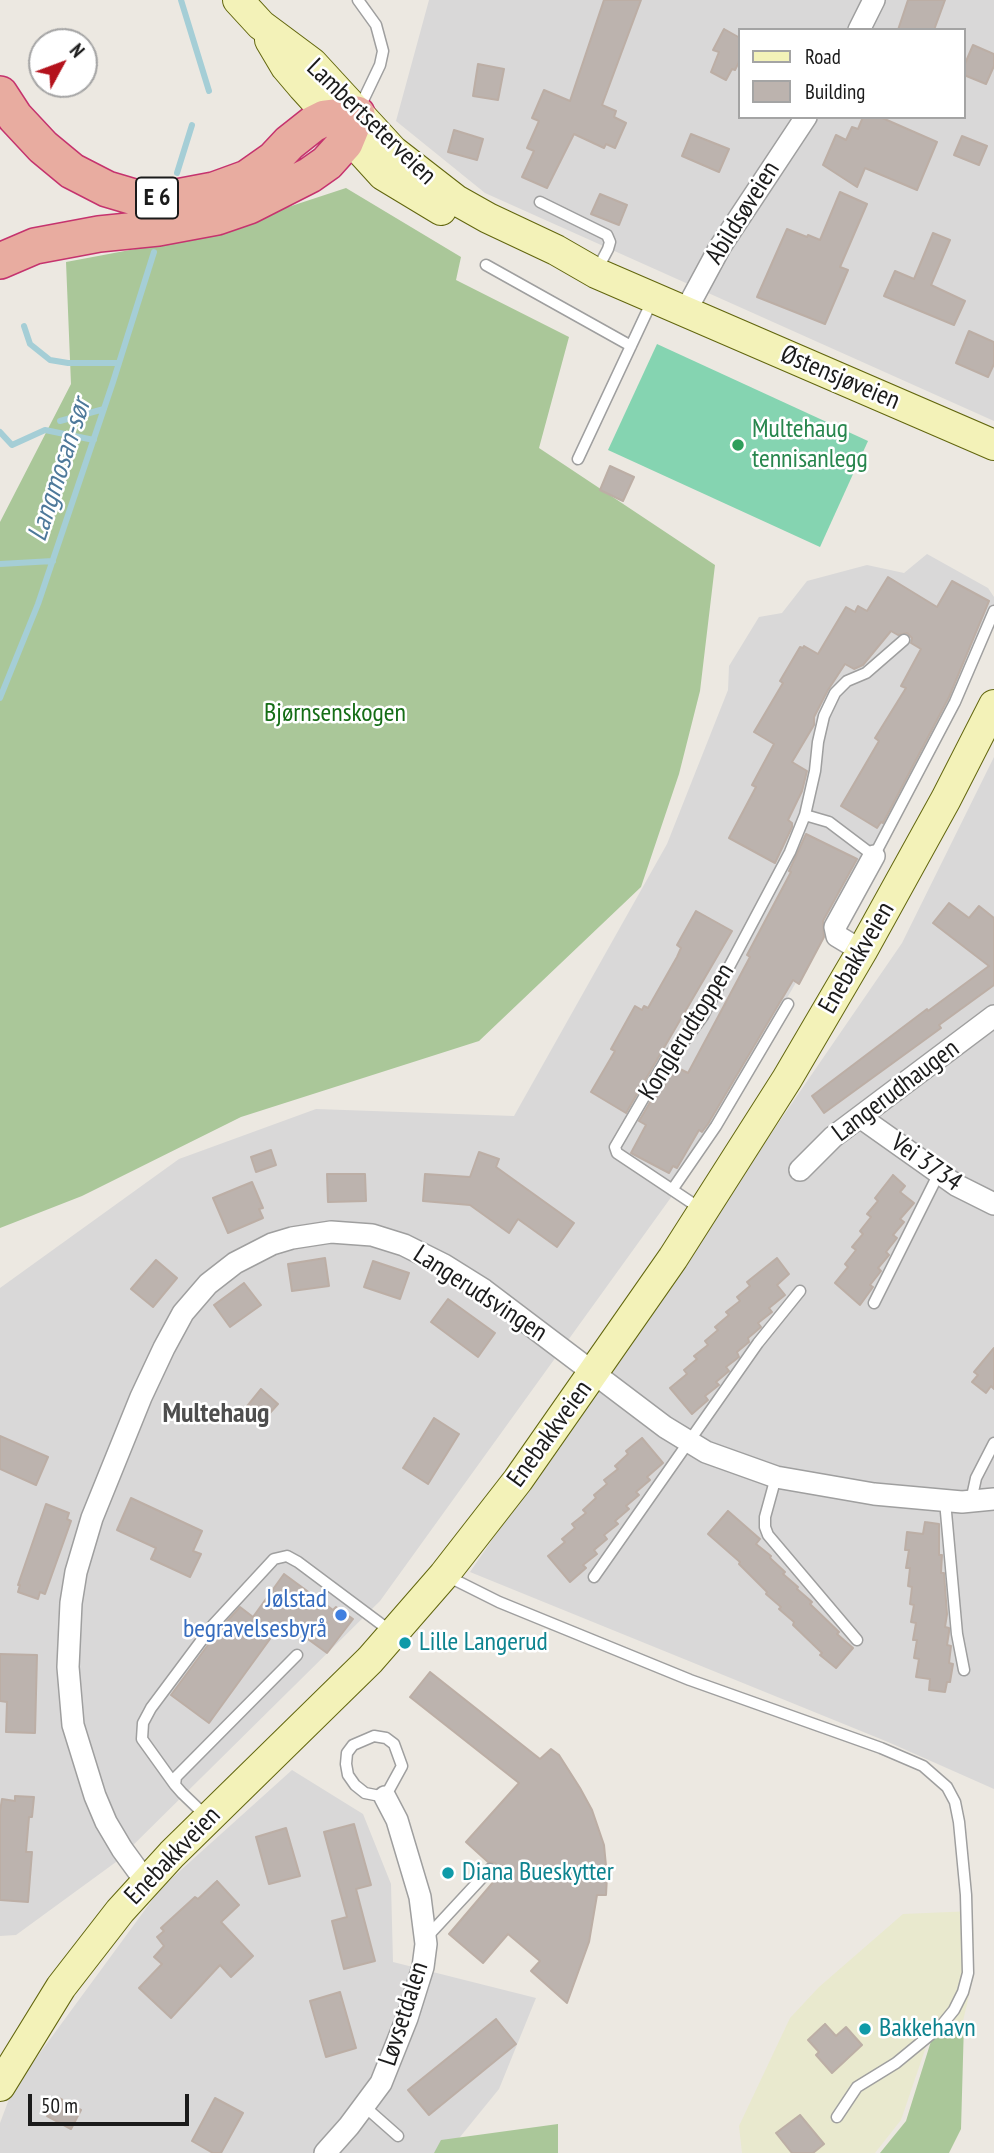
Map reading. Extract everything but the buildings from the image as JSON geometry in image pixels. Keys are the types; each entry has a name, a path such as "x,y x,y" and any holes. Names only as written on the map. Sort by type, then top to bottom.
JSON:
{"highway":[{"name":"E 6","path":"0,94 36,141 72,171 107,189 134,197 177,197 214,190 247,178 274,159 313,124 345,123 339,150 318,169 249,206 217,217 158,229 99,234 35,246 0,261"}],"main road":[{"name":"Lambertseterveien","path":"238,0 261,25 286,67 345,123 383,175 475,229 552,265 596,273 685,312"},
{"name":"Østensjøveien","path":"685,312 994,445"},
{"name":"Enebakkveien","path":"0,2086 61,1987 102,1932 146,1882 394,1633 444,1575 511,1489 704,1211 780,1091 862,951 946,799 994,705"}],"street":[{"path":"860,28 874,0"},
{"name":"Abildsøveien","path":"685,312 720,247 805,119"},
{"path":"862,951 837,936 835,927 874,856"},
{"name":"Langerudhaugen","path":"800,1170 833,1137 994,1016"},
{"name":"Vei 3734","path":"860,1117 956,1185 994,1204"},
{"name":"Langerudsvingen","path":"146,1882 106,1822 73,1725 68,1667 71,1604 76,1572 92,1518 142,1397 183,1313 208,1284 235,1263 272,1244 331,1232 372,1235 404,1245 444,1265 484,1290 665,1427 706,1452 776,1477 874,1494 945,1501 994,1499"},
{"name":"Løvsetdalen","path":"325,2153 381,2083 407,2018 423,1966 425,1939 420,1897 397,1820 385,1797"}],"lane":[{"path":"345,123 380,65 383,51 376,25 358,0"},
{"path":"540,202 607,235 610,242 608,249 596,273"},
{"path":"486,265 631,346"},
{"path":"578,459 653,298"},
{"path":"805,816 830,822 874,856 955,702 994,611"},
{"name":"Konglerudtoppen","path":"704,1211 617,1153 615,1147 668,1056 685,1040 703,1016 790,852 805,816 820,731 835,693 847,681 866,673 904,640"},
{"path":"672,1189 716,1126 788,1004"},
{"path":"874,1303 939,1173"},
{"path":"594,1577 758,1343 800,1291"},
{"path":"971,1501 976,1478 994,1443"},
{"path":"776,1477 765,1517 768,1535 857,1640"},
{"path":"945,1501 957,1634 964,1670"},
{"path":"209,1819 175,1785 142,1739 144,1723 150,1708 213,1625 274,1559 287,1556 298,1562 394,1633"},
{"path":"444,1575 499,1602 690,1680 881,1748 922,1766 947,1787 955,1802 959,1822 966,1895 968,1973 963,1992 954,2010 922,2045 857,2087 837,2117"},
{"path":"175,1785 176,1777 297,1655"},
{"path":"374,1736 386,1738 394,1744 402,1766 385,1797 365,1793 355,1785 345,1764 347,1753 353,1745 374,1736"},
{"path":"425,1939 490,1868"},
{"path":"364,2106 398,2136"}],"shaded area":[{"path":"429,0 994,0 994,421 485,193 396,121"},
{"path":"927,554 988,588 994,597 994,606 913,781 672,1196 380,1601 116,1862 16,1935 0,1936 0,1288 179,1159 316,1109 514,1116 667,844 728,690 729,666 759,617 782,613 807,581 867,565 904,573"},
{"path":"994,757 994,1789 888,1742 470,1572 902,943"},
{"path":"292,1770 363,1814 391,1884 393,1962 536,1998 499,2089 447,2153 0,2153 0,2123 12,2091 161,1888"}],"green space":[{"name":"Bjørnsenskogen","path":"346,188 461,257 456,280 569,337 539,448 715,565 700,691 679,774 641,887 479,1041 241,1117 82,1196 0,1228 0,522 71,384 66,262 194,238"},
{"name":"Multehaug tennisanlegg","path":"657,344 868,441 820,547 608,450"},
{"name":"Bakkehavn","path":"973,1911 974,1974 963,2021 929,2038 901,2120 875,2153 742,2153 739,2126 790,2018 819,1987 903,1914"},
{"path":"964,2023 961,2129 949,2153 880,2153 906,2121 932,2038"},
{"path":"558,2124 558,2153 434,2153 441,2140"}],"waterway":[{"name":"Langmosan-sør","path":"181,0 209,91"},
{"name":"Langmosan-sør","path":"177,173 192,125"},
{"name":"Langmosan-sør","path":"0,698 38,604 154,252"},
{"path":"24,326 30,344 50,360 68,363 119,363"},
{"path":"60,421 104,409"},
{"path":"0,432 12,445 45,430 94,440"},
{"path":"0,564 53,561"}],"place":[{"name":"Multehaug tennisanlegg","path":"738,445"},
{"name":"Jølstad begravelsesbyrå","path":"341,1615"},
{"name":"Lille Langerud","path":"405,1643"},
{"name":"Diana Bueskytter","path":"448,1873"},
{"name":"Bakkehavn","path":"865,2029"}],"district":[{"name":"Multehaug","path":"216,1414"}]}
